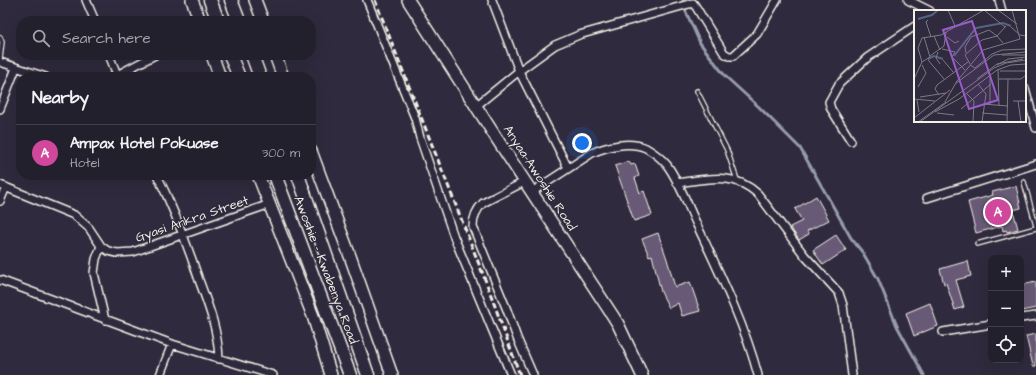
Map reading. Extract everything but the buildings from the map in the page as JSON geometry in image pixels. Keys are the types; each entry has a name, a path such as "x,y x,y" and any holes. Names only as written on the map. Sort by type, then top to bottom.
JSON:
{"main road":[{"path":"210,0 216,16"},
{"path":"231,0 237,16"},
{"path":"232,60 237,72"},
{"path":"254,60 258,72"},
{"name":"Awoshie - Kwabenya Road","path":"277,180 350,375"},
{"name":"Awoshie - Kwabenya Road","path":"300,180 368,375"},
{"path":"285,201 290,205 295,206 304,202 306,196"}],"street":[{"path":"86,0 93,16"},
{"path":"192,0 198,16"},
{"path":"255,0 261,16"},
{"path":"367,0 413,112 420,138 454,237 511,375"},
{"name":"Anyaa-Awoshie Road","path":"408,0 524,182 618,324 642,375"},
{"path":"492,0 519,71 568,168"},
{"path":"476,106 519,71 555,45 579,35 691,2 696,7 724,53 728,56 733,56 757,34 777,0"},
{"path":"908,0 928,10"},
{"path":"999,0 1002,10"},
{"path":"851,141 831,109 829,102 839,84 867,58 914,27"},
{"path":"111,60 115,72"},
{"path":"123,72 146,60"},
{"path":"214,60 218,72"},
{"path":"277,60 281,72"},
{"path":"0,62 29,72"},
{"path":"0,109 16,68"},
{"path":"1026,92 1036,128"},
{"path":"532,192 601,148 628,144 646,148 661,159 677,183 719,273 747,340 758,375"},
{"path":"316,164 392,375"},
{"path":"927,198 1036,164"},
{"path":"677,183 719,177 737,180 751,187 758,194 805,256 839,293 843,305 852,375"},
{"path":"159,180 184,235 215,325 219,342 219,359"},
{"path":"260,180 313,316 332,375"},
{"path":"524,182 483,203 475,214 473,227 533,375"},
{"path":"0,201 3,186 74,215 89,228 101,246 96,259 94,273 105,320"},
{"name":"Gyasi Ankra Street","path":"101,246 108,251 117,253 134,252 270,204"},
{"path":"0,280 172,344 274,375"},
{"path":"1024,318 1036,316"},
{"path":"943,332 988,324"},
{"path":"160,375 172,344"}],"lane":[{"path":"0,36 2,42 0,59"},
{"path":"697,91 727,150 737,180"},
{"path":"977,244 1036,227 1024,182"}],"waterway":[{"path":"683,0 686,12 700,43 725,76 800,148 851,238 863,253 878,279 897,326 924,375"}],"railway":[{"path":"375,0 488,287 520,375"}],"place":[{"name":"Ampax Hotel Pokuase","path":"998,212"}]}
